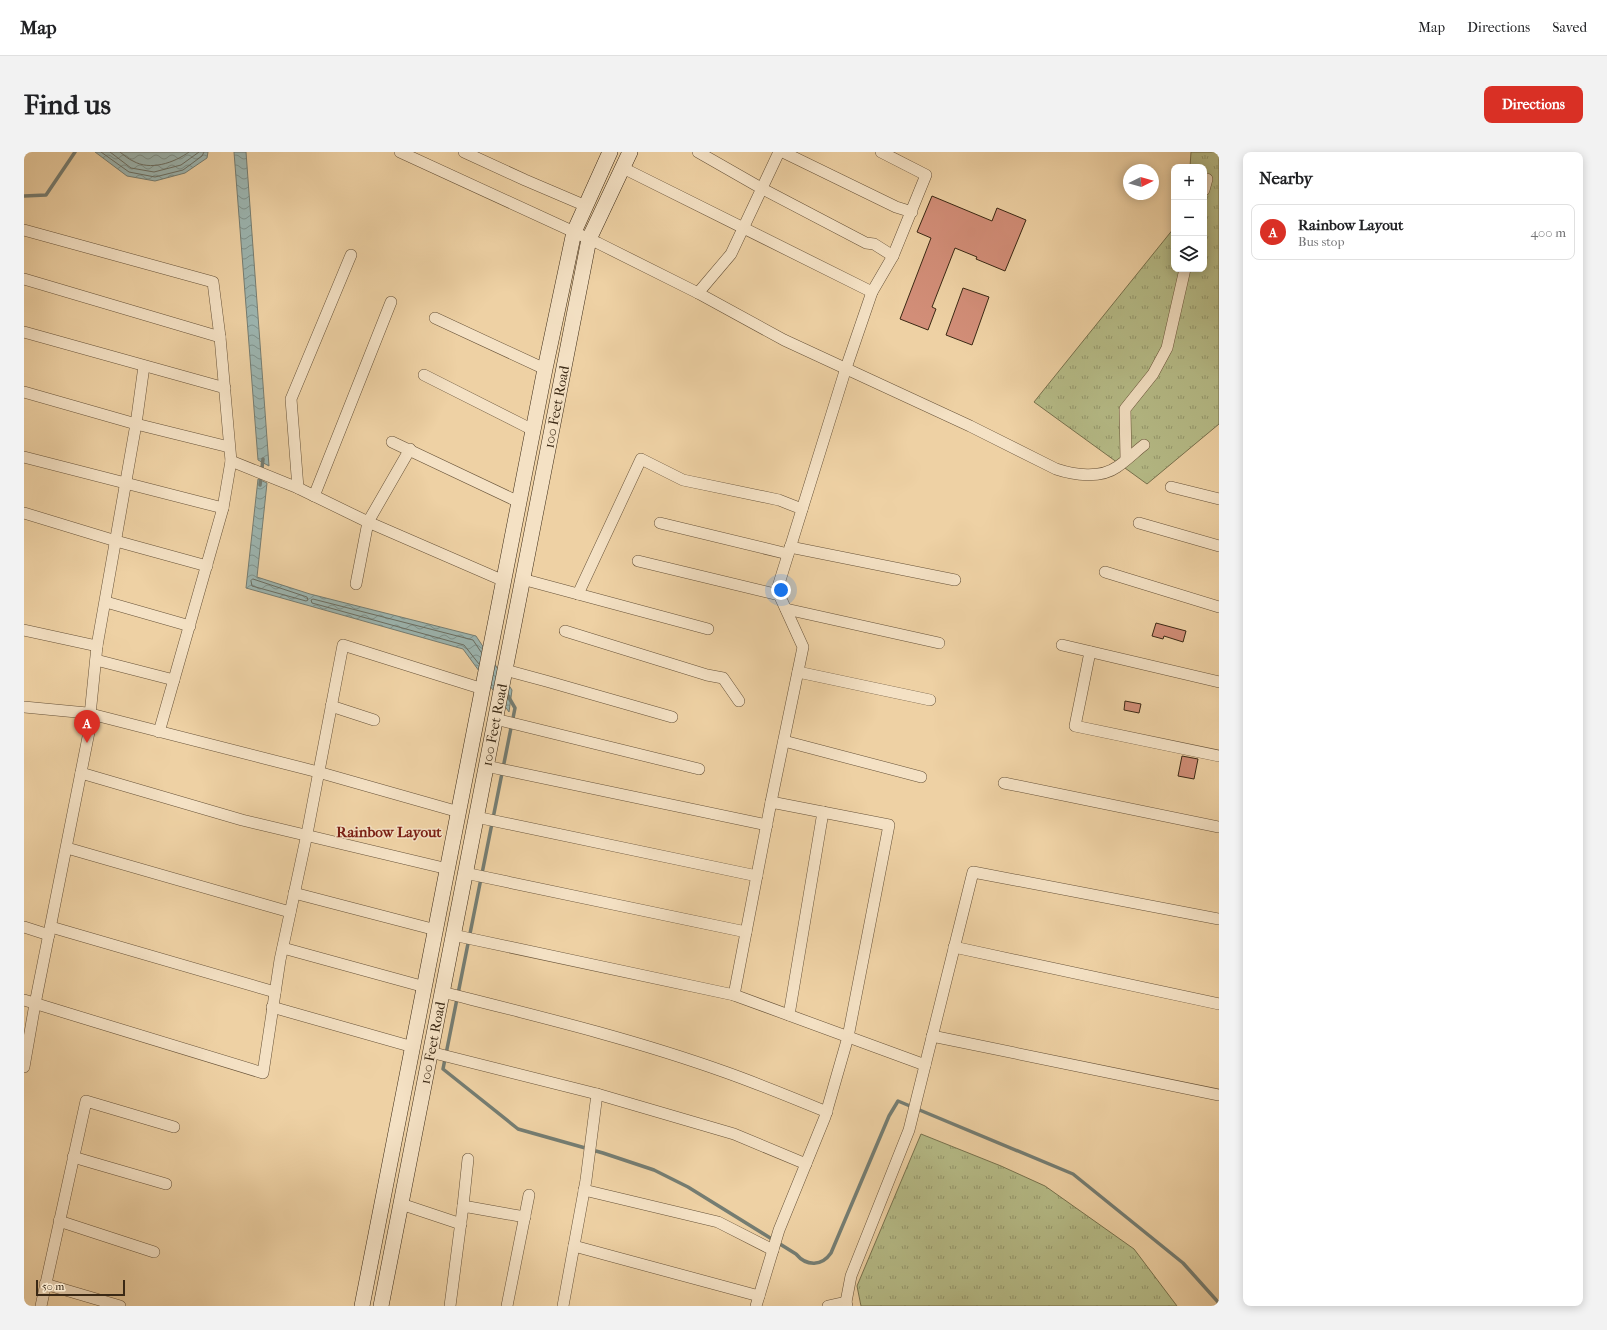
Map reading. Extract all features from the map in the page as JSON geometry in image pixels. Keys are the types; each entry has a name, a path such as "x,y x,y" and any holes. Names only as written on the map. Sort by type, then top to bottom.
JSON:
{"main road":[{"name":"100 Feet Road","path":"362,1306 545,368 574,232 610,152"},
{"name":"100 Feet Road","path":"381,1306 589,240 630,152"}],"street":[{"path":"400,152 574,232 698,293 784,340 1062,471 1088,475 1107,472 1117,468 1126,459 1144,446"},
{"path":"464,152 586,206"},
{"path":"698,152 761,188 866,242 874,244 893,256"},
{"path":"698,293 726,260 779,152"},
{"path":"783,152 896,207 912,212"},
{"path":"734,995 803,646 777,590 846,368 872,292 893,256 926,175 881,152"},
{"path":"623,168 872,292"},
{"path":"24,230 213,282 220,337 231,461 223,508 159,732"},
{"path":"298,488 291,399 351,255"},
{"path":"1126,459 1125,409 1153,374 1167,348 1184,272"},
{"path":"24,279 220,337"},
{"path":"314,496 391,302"},
{"path":"435,318 545,368"},
{"path":"24,332 225,388"},
{"path":"24,1067 29,1002 50,931 91,722 90,715 97,646 106,602 125,482 136,424 144,366"},
{"path":"424,375 533,430"},
{"path":"24,392 136,424 229,447"},
{"path":"392,442 410,449 519,502"},
{"path":"356,584 368,522 410,449"},
{"path":"24,457 223,508"},
{"path":"578,594 641,459 683,480 779,500 802,509"},
{"path":"231,461 298,488 368,522 504,581"},
{"path":"1171,486 1219,499"},
{"path":"24,513 116,541 207,566"},
{"path":"660,523 789,550 955,580"},
{"path":"1139,523 1219,546"},
{"path":"638,562 779,595"},
{"path":"1105,572 1219,607"},
{"path":"522,579 708,628"},
{"path":"106,602 190,626"},
{"path":"786,609 939,643"},
{"path":"24,630 97,646"},
{"path":"565,631 707,675 723,678 739,701"},
{"path":"1062,645 1219,682"},
{"path":"29,1002 263,1072 272,1007 283,948 307,834 343,646 483,690"},
{"path":"1090,652 1075,726 1219,756"},
{"path":"96,660 174,680"},
{"path":"505,670 672,717"},
{"path":"798,672 930,700"},
{"path":"331,706 374,720"},
{"path":"24,707 84,712 90,715 318,772 459,812"},
{"path":"495,719 699,769"},
{"path":"784,741 921,777"},
{"path":"486,766 767,825"},
{"path":"81,773 242,820 307,834 448,869"},
{"path":"1004,783 1219,827"},
{"path":"574,1246 757,1301 779,1230 827,1112 848,1037 889,825 771,802"},
{"path":"789,1015 823,812"},
{"path":"476,817 757,876"},
{"path":"67,848 290,912"},
{"path":"828,1306 847,1304 851,1276 909,1130 973,872 1219,918"},
{"path":"465,873 746,932"},
{"path":"294,893 436,930"},
{"path":"24,927 50,931 275,992"},
{"path":"453,935 734,995 926,1065"},
{"path":"283,948 425,987"},
{"path":"954,948 1219,1004"},
{"path":"442,992 579,1027 652,1048 726,1072 827,1112"},
{"path":"272,1007 413,1047"},
{"path":"932,1036 1219,1095"},
{"path":"430,1052 597,1094 734,1134 806,1164"},
{"path":"563,1306 584,1190 597,1094"},
{"path":"41,1306 85,1103 88,1101 174,1127"},
{"path":"73,1157 166,1184"},
{"path":"450,1306 468,1159"},
{"path":"584,1190 718,1222 773,1250"},
{"path":"507,1306 529,1195"},
{"path":"400,1204 461,1224"},
{"path":"463,1206 524,1217"},
{"path":"59,1221 154,1252"},
{"path":"46,1284 120,1306"}],"green space":[{"path":"1191,152 1219,152 1219,424 1147,484 1034,402 1171,232 1171,272 1207,272 1207,164 1190,164"},
{"path":"921,1134 1001,1166 1045,1186 1134,1249 1177,1306 861,1306 857,1286"}],"water":[{"path":"95,152 208,152 207,158 185,173 155,181 127,176"},
{"path":"234,152 246,152 269,466 258,460"},
{"path":"258,479 267,483 257,577 310,594 476,636 512,690 509,712 463,649 246,588"}],"building":[{"path":"932,196 992,221 997,208 1026,220 1005,271 976,259 977,257 955,248 932,307 936,309 928,330 900,319 931,238 917,232"},
{"path":"963,288 989,297 972,345 946,335"},
{"path":"1156,623 1186,631 1183,642 1164,636 1163,639 1152,636"},
{"path":"1125,701 1141,704 1139,713 1124,710"},
{"path":"1182,756 1198,759 1194,779 1178,776"}],"waterway":[{"path":"24,196 46,195 75,152"},
{"path":"260,485 263,459"},
{"path":"508,696 515,708 443,1069 518,1129 603,1153 654,1170 688,1187 810,1263 819,1262 831,1253 889,1116 898,1101 1073,1174 1183,1263 1219,1303"}],"place":[{"name":"Rainbow Layout","path":"87,743"}],"district":[{"name":"Rainbow Layout","path":"389,832"}]}
